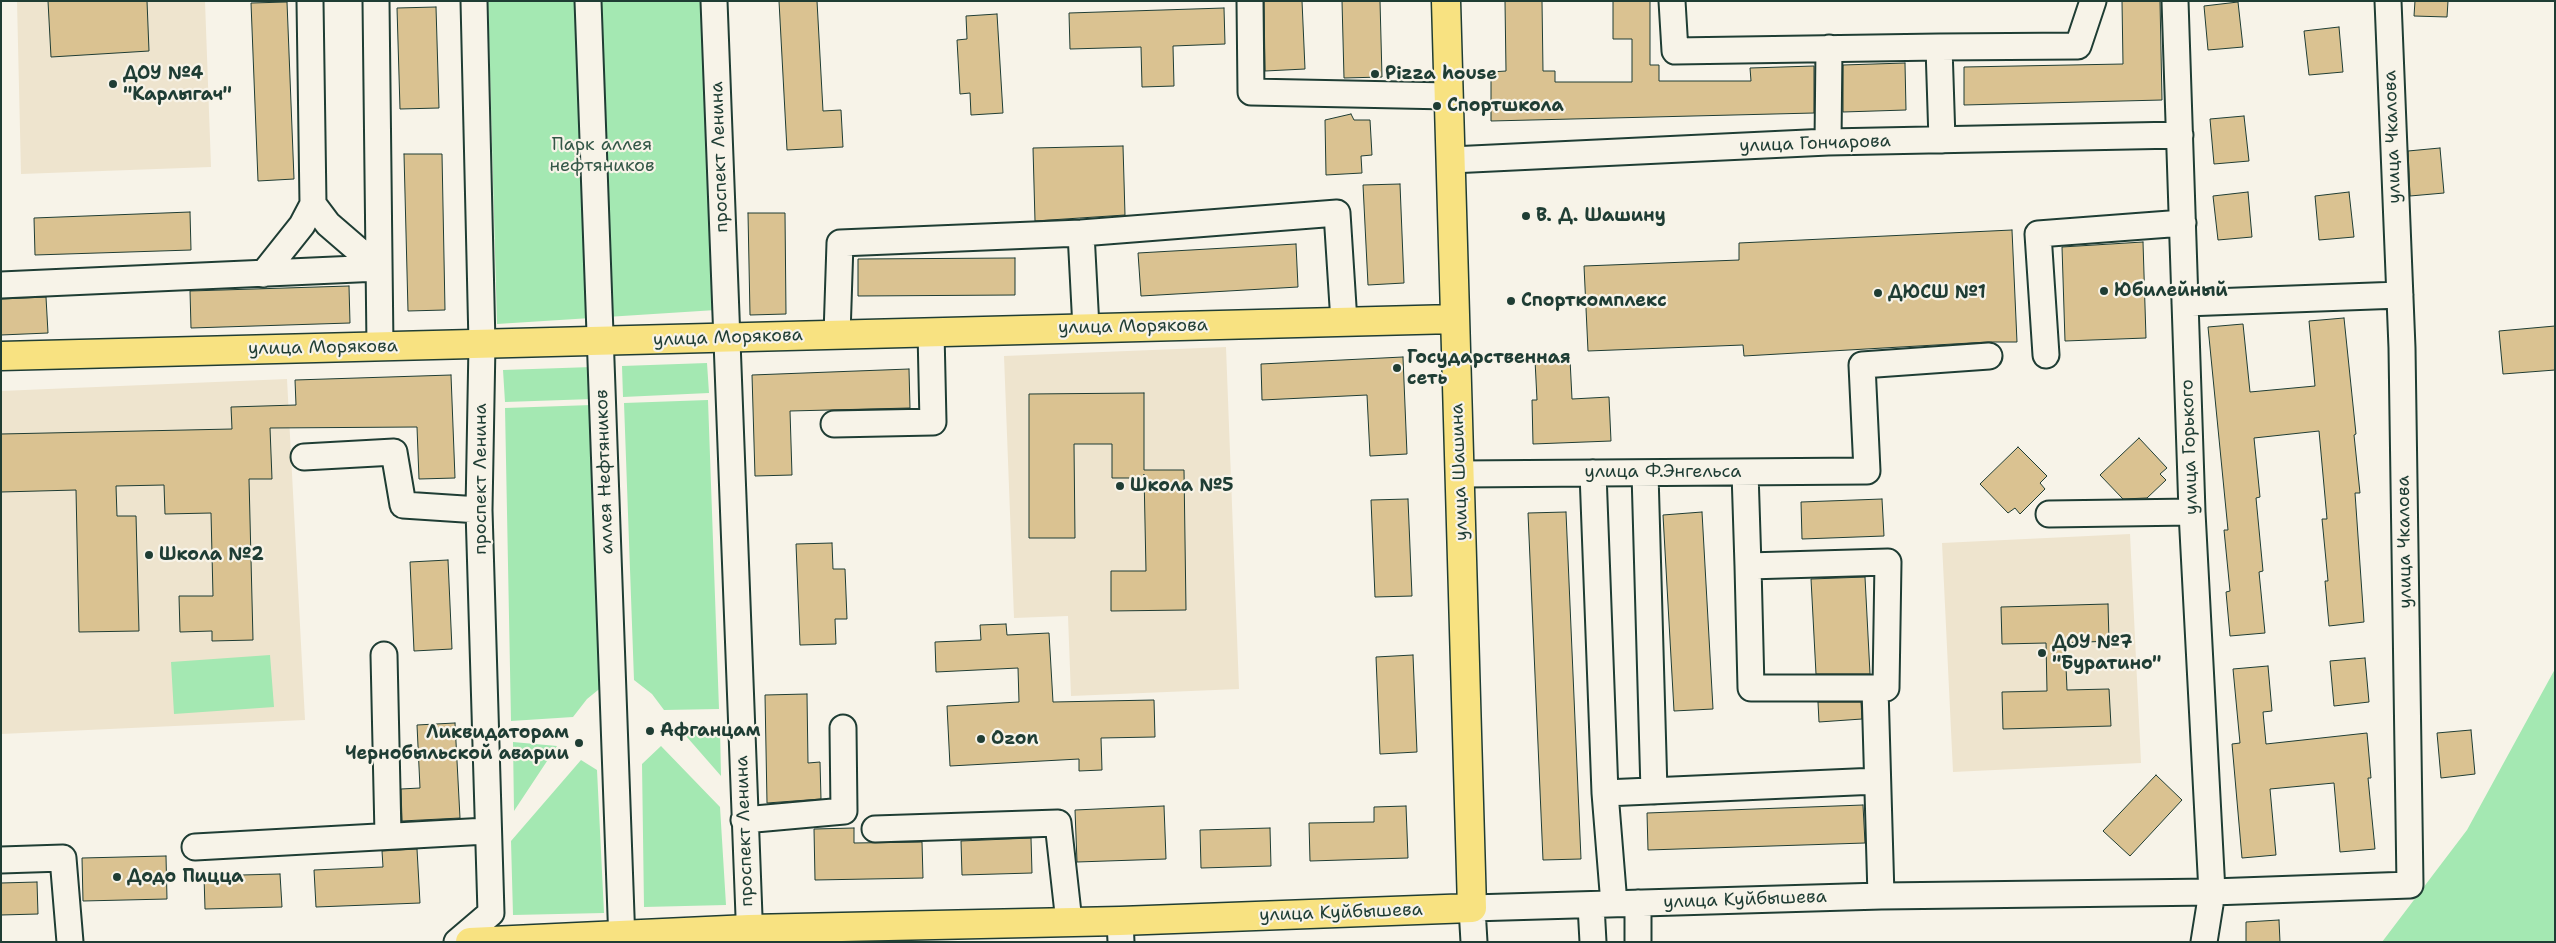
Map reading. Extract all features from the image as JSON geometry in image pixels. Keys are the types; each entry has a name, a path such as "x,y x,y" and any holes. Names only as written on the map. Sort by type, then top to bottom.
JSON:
{"main road":[{"name":"улица Шашина","path":"1446,1 1472,908"},
{"name":"улица Морякова","path":"1,356 1455,318"},
{"name":"улица Куйбышева","path":"470,942 750,936 1069,922 1120,932 1472,908"}],"street":[{"path":"262,274 302,224 314,204 310,1"},
{"path":"376,1 380,346"},
{"name":"проспект Ленина","path":"457,942 491,913 487,831 479,510 482,344 474,1"},
{"name":"аллея Нефтяников","path":"588,1 622,939"},
{"name":"проспект Ленина","path":"714,1 744,820 750,936"},
{"path":"1250,1 1251,92 1448,96"},
{"path":"1672,1 1675,51 2078,46 2093,1"},
{"name":"улица Горького","path":"2175,1 2192,512 2212,892 2204,942"},
{"name":"улица Чкалова","path":"2212,892 2410,885 2400,295 2388,1"},
{"path":"1939,47 1942,140"},
{"path":"1828,142 1830,48"},
{"name":"улица Гончарова","path":"1451,160 1828,142 2180,135"},
{"path":"314,204 328,224 379,268"},
{"path":"837,335 840,244 1081,233 1337,214 1344,322"},
{"path":"2046,355 2038,234 2183,223"},
{"path":"1081,233 1086,328"},
{"path":"1,285 379,268"},
{"path":"2185,302 2400,295"},
{"path":"834,424 933,422 931,332"},
{"name":"улица Ф.Энгельса","path":"1460,474 1866,471 1862,364 1989,356"},
{"path":"304,457 394,452 403,506 479,510"},
{"path":"1745,472 1751,688 1886,688 1888,562 1748,566"},
{"path":"1593,473 1605,793 1614,904 1638,942"},
{"path":"1645,473 1654,791"},
{"path":"2049,514 2192,512"},
{"path":"384,655 388,835"},
{"path":"1875,688 1881,896"},
{"path":"744,820 844,811 843,728"},
{"path":"1605,793 1877,781"},
{"path":"875,829 1058,823 1069,922"},
{"path":"195,846 487,831"},
{"path":"1,860 63,858 70,942"},
{"name":"улица Куйбышева","path":"1472,908 1881,896 2212,892"},
{"path":"1593,942 1614,904"},
{"name":"улица Шашина","path":"1472,908 1474,942"}],"shaded area":[{"name":"ДОУ №4 \"Карлыгач\"","path":"17,1 205,1 211,167 21,174"},
{"name":"Школа №5","path":"1226,347 1239,689 1071,696 1068,616 1014,618 1004,356"},
{"name":"Школа №2","path":"287,379 305,720 1,734 1,391"},
{"name":"ДОУ №7 \"Буратино\"","path":"2130,534 2141,763 1953,772 1942,543"}],"green space":[{"name":"Парк аллея нефтяников","path":"488,1 708,1 716,310 497,324"},
{"path":"707,363 709,393 623,397 622,366"},
{"path":"592,367 593,399 505,402 503,370"},
{"path":"708,400 719,709 664,710 652,694 634,680 624,403"},
{"path":"592,405 603,686 587,699 573,717 511,721 505,408"},
{"path":"270,655 274,707 174,714 171,662"},
{"path":"2555,669 2555,942 2382,942 2467,830"},
{"path":"679,728 720,729 721,776"},
{"path":"513,742 557,746 514,811"},
{"path":"661,746 720,807 726,905 644,907 642,764"},
{"path":"581,760 597,770 604,913 513,915 511,841"}],"building":[{"path":"48,1 147,1 149,51 51,57"},
{"path":"779,1 817,1 823,111 841,110 843,147 787,150"},
{"path":"1264,1 1302,1 1305,69 1265,71"},
{"path":"1342,1 1380,1 1382,77 1344,78"},
{"path":"1505,1 1542,1 1543,71 1555,71 1555,82 1632,82 1632,39 1613,39 1613,1 1650,1 1650,65 1659,65 1659,81 1751,81 1750,68 1814,66 1814,113 1491,121 1491,72 1506,71"},
{"path":"2122,1 2160,1 2162,100 1964,105 1964,67 2123,64"},
{"path":"2415,1 2448,1 2447,17 2414,16"},
{"path":"287,2 294,179 258,181 251,3"},
{"path":"2238,2 2243,47 2208,50 2204,6"},
{"path":"436,7 439,108 400,109 397,8"},
{"path":"1224,8 1225,44 1173,46 1174,86 1142,87 1141,47 1070,49 1069,13"},
{"path":"997,14 1003,113 971,115 970,93 960,94 957,40 967,39 966,16"},
{"path":"2339,27 2343,72 2309,75 2304,31"},
{"path":"1905,63 1906,110 1843,112 1843,65"},
{"path":"1351,114 1354,120 1370,120 1372,155 1361,156 1362,173 1326,175 1325,120"},
{"path":"2244,116 2249,161 2214,164 2210,119"},
{"path":"1123,146 1125,215 1035,221 1033,148"},
{"path":"2440,148 2444,193 2410,196 2408,151"},
{"path":"404,154 442,154 445,310 408,311"},
{"path":"1400,184 1404,283 1368,285 1363,185"},
{"path":"2248,192 2252,237 2218,240 2213,196"},
{"path":"2349,192 2354,237 2319,240 2315,196"},
{"path":"190,212 191,250 35,255 34,218"},
{"path":"748,213 785,213 786,314 750,315"},
{"name":"ДЮСШ №1","path":"2012,230 2017,342 1744,356 1743,345 1588,351 1584,266 1739,260 1739,243"},
{"name":"Юбилейный","path":"2143,242 2146,338 2065,341 2062,247"},
{"path":"1296,244 1298,287 1141,296 1138,253"},
{"path":"1015,258 1015,295 858,296 858,259"},
{"path":"349,286 350,323 191,328 190,291"},
{"path":"46,297 48,333 1,335 1,299"},
{"path":"2344,318 2360,493 2355,493 2364,622 2329,626 2325,581 2328,581 2322,519 2327,519 2319,431 2254,438 2260,497 2256,498 2263,571 2259,572 2265,633 2230,636 2226,592 2230,591 2224,530 2228,530 2208,327 2243,324 2250,392 2315,386 2309,321"},
{"path":"2555,326 2555,370 2503,374 2499,331"},
{"path":"1403,357 1407,454 1370,456 1367,395 1262,400 1261,364"},
{"path":"1570,359 1572,399 1609,397 1611,441 1533,444 1532,400 1537,400 1535,360"},
{"path":"909,369 910,408 790,411 792,475 755,476 752,375"},
{"path":"451,375 455,478 419,479 417,427 270,428 272,479 249,479 253,640 212,641 212,631 180,632 179,596 213,596 211,513 165,514 164,485 116,486 117,516 136,516 139,631 79,632 76,490 1,492 1,434 232,429 231,407 296,405 295,380"},
{"path":"1144,393 1144,470 1184,470 1186,610 1111,611 1111,571 1146,571 1144,474 1144,478 1112,478 1112,444 1074,444 1075,538 1029,538 1029,394"},
{"path":"2139,438 2167,468 2160,474 2166,480 2147,498 2123,499 2100,475"},
{"path":"2018,447 2047,476 2040,483 2045,489 2020,514 2015,508 2008,513 1980,484"},
{"path":"1408,499 1412,596 1375,597 1371,500"},
{"path":"1882,499 1884,536 1802,539 1801,502"},
{"path":"1566,512 1581,859 1543,860 1528,513"},
{"path":"1702,512 1713,709 1674,711 1663,515"},
{"path":"832,543 833,569 845,569 847,619 835,619 836,644 800,645 796,544"},
{"path":"448,560 452,649 414,651 410,562"},
{"path":"1865,577 1870,674 1816,674 1811,579"},
{"path":"2108,604 2109,641 2065,643 2067,690 2109,689 2111,726 2003,729 2002,692 2047,691 2046,643 2002,644 2001,607"},
{"path":"1006,624 1007,635 1049,633 1053,702 1154,700 1155,737 1101,738 1102,770 1079,771 1079,759 950,766 947,706 1019,702 1018,668 936,672 935,642 981,640 980,625"},
{"path":"1413,655 1417,752 1380,754 1376,657"},
{"path":"2365,658 2369,702 2334,706 2330,661"},
{"path":"2268,666 2272,711 2263,712 2266,744 2367,733 2371,778 2368,778 2375,849 2340,852 2334,783 2270,789 2276,855 2242,858 2232,744 2240,743 2233,669"},
{"path":"807,694 808,763 820,762 821,799 767,803 765,695"},
{"path":"1818,702 1861,702 1862,719 1819,722"},
{"path":"455,723 460,818 402,821 401,789 420,788 417,725"},
{"path":"2471,730 2475,774 2441,778 2437,733"},
{"path":"2156,775 2182,800 2130,856 2103,831"},
{"path":"1863,805 1865,843 1648,850 1647,813"},
{"path":"1164,806 1166,859 1077,862 1075,810"},
{"path":"1406,806 1408,858 1310,861 1309,823 1374,822 1374,807"},
{"path":"854,828 854,843 922,842 923,878 815,880 814,829"},
{"path":"1270,828 1271,866 1201,868 1200,830"},
{"path":"1031,838 1032,873 962,875 961,841"},
{"path":"417,849 420,903 316,907 314,870 383,867 382,851"},
{"path":"166,856 167,899 83,901 82,858"},
{"path":"280,874 282,907 205,909 204,876"},
{"path":"37,882 38,914 1,915 1,883"},
{"path":"2279,920 2280,942 2246,942 2246,922"}],"place":[{"name":"Pizza house","path":"1375,74"},
{"name":"ДОУ №4 \"Карлыгач\"","path":"113,84"},
{"name":"Спортшкола","path":"1437,106"},
{"name":"В. Д. Шашину","path":"1526,216"},
{"name":"Юбилейный","path":"2104,291"},
{"name":"ДЮСШ №1","path":"1878,293"},
{"name":"Спорткомплекс","path":"1511,301"},
{"name":"Государственная сеть","path":"1397,368"},
{"name":"Школа №5","path":"1120,486"},
{"name":"Школа №2","path":"149,555"},
{"name":"ДОУ №7 \"Буратино\"","path":"2042,653"},
{"name":"Афганцам","path":"650,731"},
{"name":"Ozon","path":"981,739"},
{"name":"Ликвидаторам Чернобыльской аварии","path":"579,743"},
{"name":"Додо Пицца","path":"117,877"}]}
